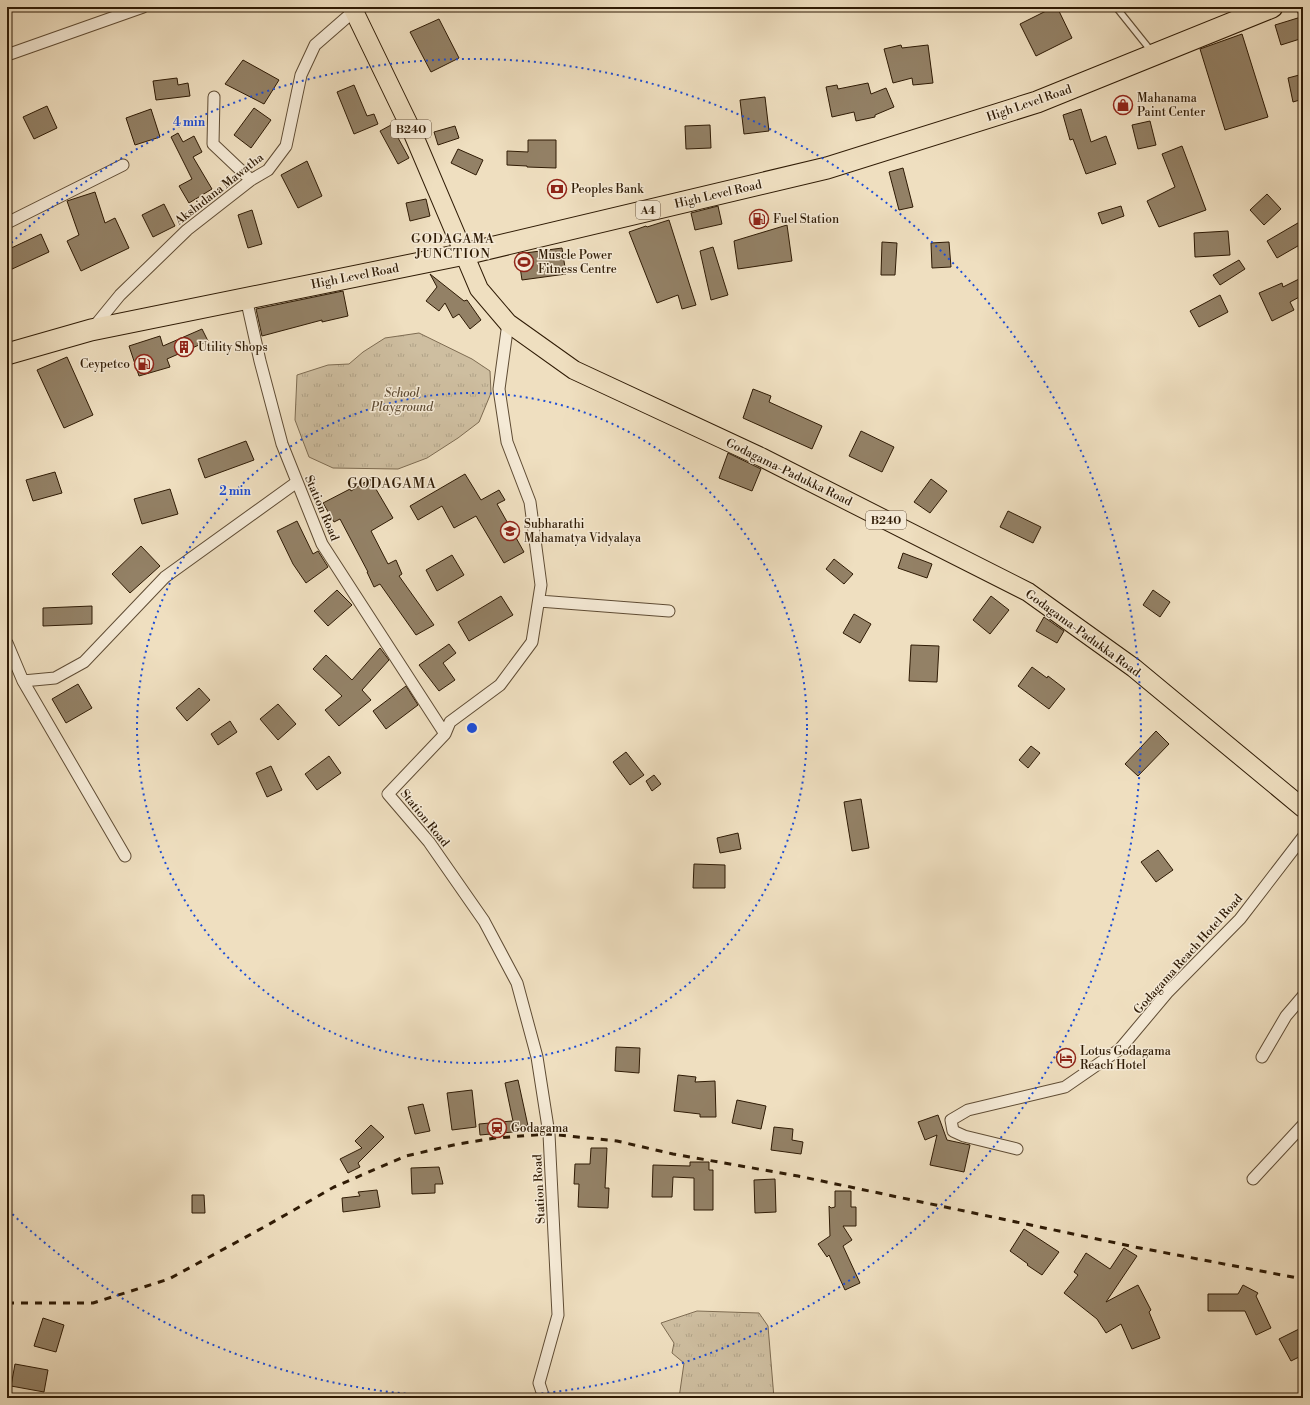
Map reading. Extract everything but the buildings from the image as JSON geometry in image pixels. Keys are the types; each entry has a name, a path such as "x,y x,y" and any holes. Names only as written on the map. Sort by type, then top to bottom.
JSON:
{"highway":[{"name":"High Level Road","path":"7,354 91,330 465,254 827,168 1037,102 1272,7"}],"main road":[{"name":"B240","path":"353,9 411,129 465,254"},
{"name":"Godagama-Padukka Road","path":"465,254 479,289 508,323 574,370 761,456 1028,592 1134,668 1303,808"}],"street":[{"path":"7,55 143,7"},
{"name":"Akshidana Mawatha","path":"91,330 120,295 186,230 251,180 268,170 286,146 301,75 315,45 353,9"},
{"path":"214,97 213,144 251,180"},
{"path":"7,223 123,165"},
{"name":"Station Road","path":"246,298 260,362 282,444 322,544 445,734 388,794 429,842 484,921 517,983 537,1057 549,1134 558,1315 539,1383 544,1398"},
{"path":"445,734 450,722 500,685 532,642 541,585 530,502 507,442 499,389 508,323"},
{"path":"23,682 55,678 84,662 165,577 297,482"},
{"path":"538,601 669,611"},
{"path":"7,643 23,682 125,856"},
{"name":"Godagama Reach Hotel Road","path":"1017,1149 964,1136 953,1131 951,1120 968,1110 1065,1087 1120,1049 1167,993 1240,918 1303,837"},
{"path":"1262,1057 1286,1016 1303,996"},
{"path":"1253,1179 1303,1125"}],"lane":[{"path":"1116,7 1154,55"}],"green space":[{"name":"School Playground","path":"419,333 472,359 490,371 491,393 479,422 458,438 427,458 398,469 333,468 309,457 295,420 297,375 328,365 349,364 363,352 385,338"},
{"path":"697,1311 759,1313 768,1326 774,1398 679,1398 684,1363 672,1353 674,1343 661,1323"}],"railway":[{"path":"7,1303 93,1303 169,1279 334,1187 406,1156 458,1144 495,1138 549,1134 617,1141 673,1154 798,1176 1135,1247 1303,1279"}],"place":[{"name":"Mahanama Paint Center","path":"1123,105"},
{"name":"Peoples Bank","path":"557,189"},
{"name":"Fuel Station","path":"759,219"},
{"name":"Muscle Power Fitness Centre","path":"524,262"},
{"name":"Utility Shops","path":"184,347"},
{"name":"Ceypetco","path":"144,364"},
{"name":"Subharathi Mahamatya Vidyalaya","path":"510,531"},
{"name":"Lotus Godagama Reach Hotel","path":"1066,1058"},
{"name":"Godagama","path":"497,1128"}],"district":[{"name":"GODAGAMA JUNCTION","path":"453,246"},
{"name":"GODAGAMA","path":"392,483"}]}
